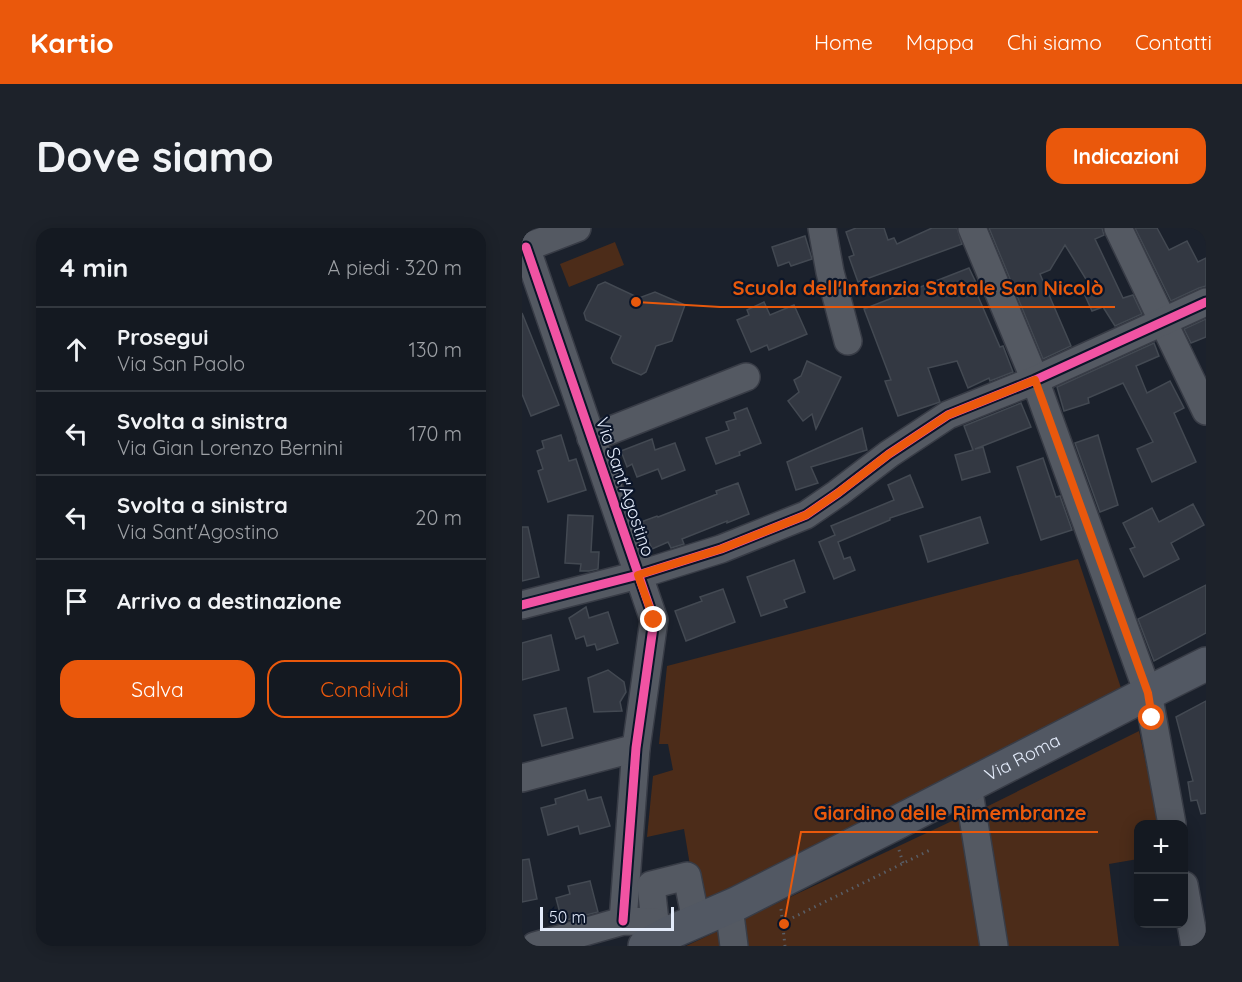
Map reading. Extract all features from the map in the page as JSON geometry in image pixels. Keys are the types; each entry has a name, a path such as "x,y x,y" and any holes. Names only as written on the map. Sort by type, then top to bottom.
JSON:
{"main road":[{"name":"Via Roma","path":"666,931 729,907 1206,664"}],"street":[{"path":"524,248 577,228"},
{"path":"822,228 830,272 848,341"},
{"path":"972,228 1035,380 1148,693 1171,820"},
{"path":"1118,228 1206,411"},
{"name":"Via Sant'Agostino","path":"524,248 654,620 636,748 623,921"},
{"path":"522,605 638,575 721,549 806,515 889,454 948,415 1035,380 1206,302"},
{"path":"591,438 746,376"},
{"path":"522,778 636,748"},
{"path":"968,786 994,946"},
{"path":"687,876 666,931 651,885 687,876"},
{"path":"729,907 734,946"},
{"path":"1188,907 1195,946"},
{"path":"535,946 623,921 666,931"}],"path":[{"path":"782,923 930,850"},
{"path":"780,902 785,946"}],"shaded area":[{"path":"615,242 624,265 569,287 560,264"},
{"path":"1078,559 1123,694 697,908 684,829 647,837 653,776 673,770 668,744 659,744 667,666"},
{"path":"1139,731 1158,820 1134,820 1134,860 1109,864 1119,946 1000,946 976,812"},
{"path":"967,814 988,946 686,946"}],"building":[{"path":"856,228 884,228 888,240 894,238 897,244 932,228 957,228 962,244 858,282 849,257 854,255 846,232"},
{"path":"989,228 1102,228 1104,235 1095,239 1123,298 1133,295 1142,314 1115,326 1103,307 1092,311 1082,289 1089,284 1065,245 1050,270 1040,274 1071,346 1043,359"},
{"path":"1135,228 1157,228 1169,250 1187,241 1198,262 1206,258 1206,286 1171,301"},
{"path":"805,236 812,259 791,266 789,262 778,266 772,247"},
{"path":"969,268 981,293 977,294 1000,347 1003,346 1013,372 990,381 989,378 968,388 957,361 928,368 940,402 898,416 885,381 891,380 864,309"},
{"path":"605,282 639,298 655,292 685,305 672,341 656,346 646,372 641,375 613,363 611,358 621,336 586,320 584,313 598,285"},
{"path":"764,302 770,315 794,305 807,334 769,350 767,345 751,352 737,320 749,315 747,310"},
{"path":"522,313 559,405 531,416 522,394"},
{"path":"1206,319 1206,337 1191,343 1184,329"},
{"path":"1154,343 1159,356 1136,366 1147,393 1170,381 1184,408 1174,413 1196,462 1152,482 1137,449 1153,442 1123,383 1088,398 1089,403 1064,411 1057,387"},
{"path":"807,361 841,377 816,429 812,414 803,421 788,401 799,392 794,380 801,376"},
{"path":"1021,403 1031,427 975,449 983,447 990,472 962,480 955,455 973,450 964,426"},
{"path":"747,408 761,443 739,452 740,455 716,464 706,438 729,430 726,422 736,419 734,413"},
{"path":"862,428 867,450 811,467 818,483 796,490 787,462"},
{"path":"561,435 569,461 576,459 586,490 548,502 538,471 543,469 537,451 544,448 542,441"},
{"path":"1098,435 1118,505 1100,512 1075,443"},
{"path":"652,439 655,450 675,443 685,470 662,479 658,469 637,477 632,464 627,467 621,451"},
{"path":"1043,458 1056,497 1060,496 1072,530 1041,540 1017,467"},
{"path":"910,475 923,507 890,518 890,520 838,542 844,559 850,557 855,570 834,579 819,542 835,535 831,526 894,500 888,485"},
{"path":"738,483 749,514 682,539 684,544 671,548 668,542 652,549 641,522 717,494 716,491"},
{"path":"1193,504 1204,525 1171,543 1179,559 1144,577 1130,549 1135,547 1123,523 1152,508 1159,522"},
{"path":"568,515 593,516 591,552 599,552 598,569 580,571 581,564 565,563"},
{"path":"980,517 988,543 928,562 920,536"},
{"path":"522,527 528,527 539,577 522,581"},
{"path":"794,560 805,592 784,600 787,607 761,616 747,577"},
{"path":"1206,585 1206,633 1154,661 1138,619"},
{"path":"723,589 735,622 686,641 675,611 702,601 700,597"},
{"path":"586,607 589,618 608,612 618,643 597,650 595,644 587,646 584,636 576,639 569,618"},
{"path":"551,635 559,670 522,680 522,643"},
{"path":"608,670 624,682 626,692 620,702 622,711 594,712 588,678"},
{"path":"1206,701 1206,813 1201,814 1197,800 1191,801 1188,782 1193,781 1176,717"},
{"path":"566,708 573,738 542,746 534,715"},
{"path":"585,790 588,800 601,797 610,826 580,834 578,826 548,835 541,808 556,804 555,799"},
{"path":"529,859 537,899 522,902 522,860"},
{"path":"590,881 598,912 562,921 556,898 570,894 568,886"}],"cycle path":[{"path":"526,247 654,620 636,748 623,921"},
{"path":"522,605 638,575 721,549 806,515 889,454 948,415 1035,380 1206,302"}],"place":[{"name":"Scuola dell'Infanzia Statale San Nicolò","path":"636,302"},
{"name":"Giardino delle Rimembranze","path":"784,924"}],"route":[{"path":"654,620 638,575 721,549 806,515 889,454 948,415 1035,380 1148,693 1152,718"}]}
